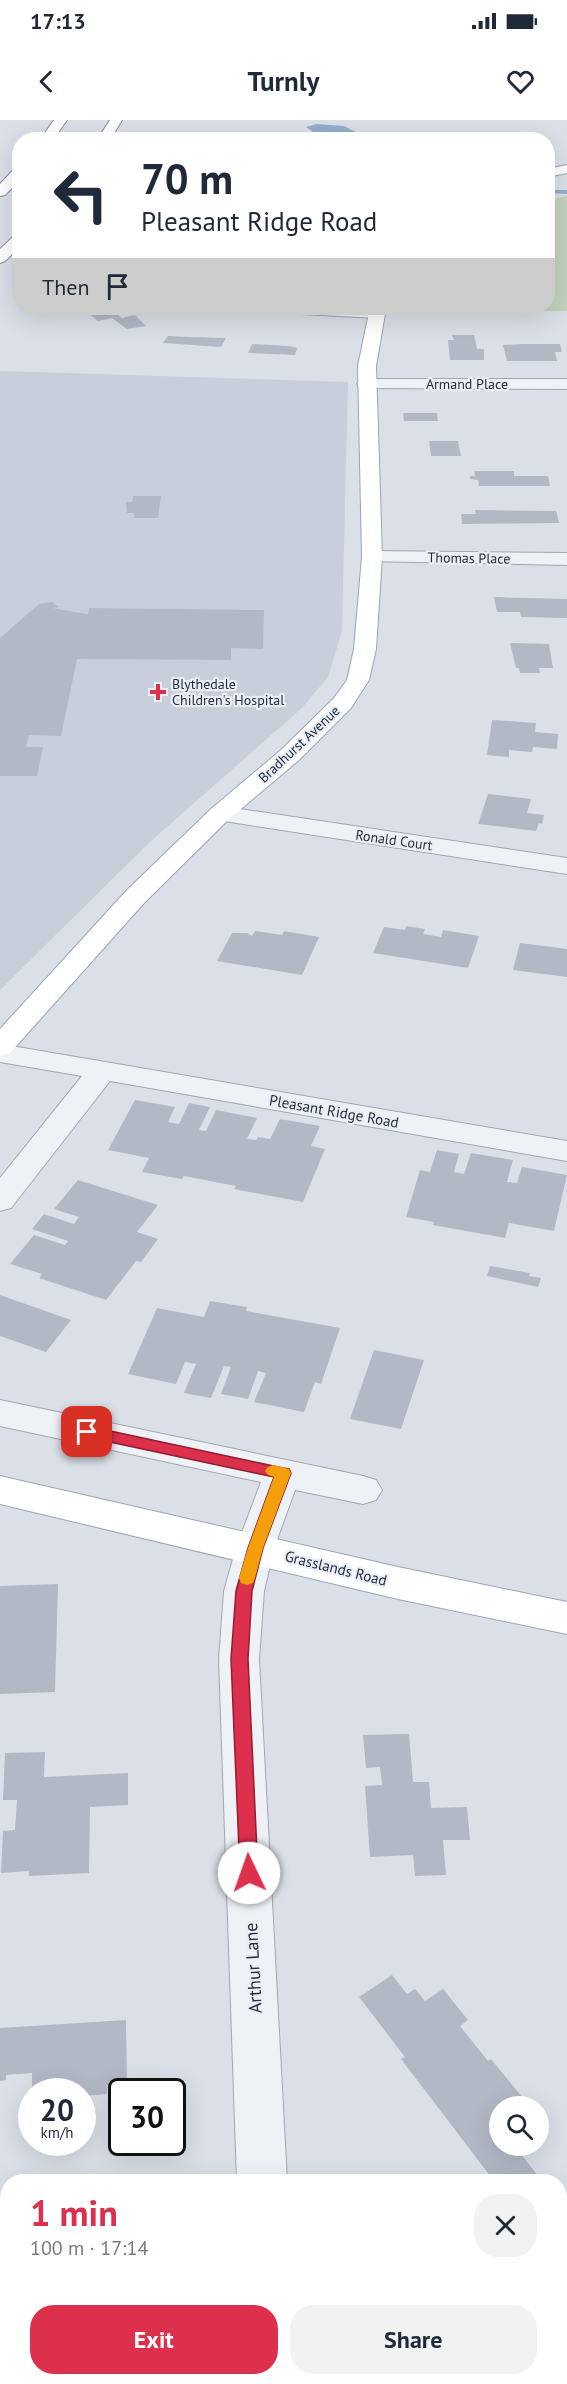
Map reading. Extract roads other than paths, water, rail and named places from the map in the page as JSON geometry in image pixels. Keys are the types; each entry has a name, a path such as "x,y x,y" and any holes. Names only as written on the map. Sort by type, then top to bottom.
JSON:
{"main road":[{"path":"0,192 12,179"},
{"path":"0,258 12,245"},
{"name":"Bradhurst Avenue","path":"0,1047 136,896 220,814 290,755 343,703 358,680 365,649 372,557 366,384 370,339 376,315"},
{"name":"Grasslands Road","path":"0,1490 398,1582 567,1618"}],"street":[{"name":"Armand Place","path":"366,384 567,384"},
{"name":"Thomas Place","path":"372,557 567,559"},
{"name":"Ronald Court","path":"220,814 567,866"},
{"name":"Pleasant Ridge Road","path":"0,1053 567,1151"},
{"path":"0,1200 102,1072"},
{"path":"0,1413 363,1490"},
{"name":"Arthur Lane","path":"262,2174 239,1659 244,1591 255,1548 283,1473"}],"water":[{"path":"316,124 344,126 356,132 312,132 306,127"}],"waterway":[{"path":"555,192 567,192"}],"place":[{"name":"Blythedale Children's Hospital","path":"158,692"}]}
